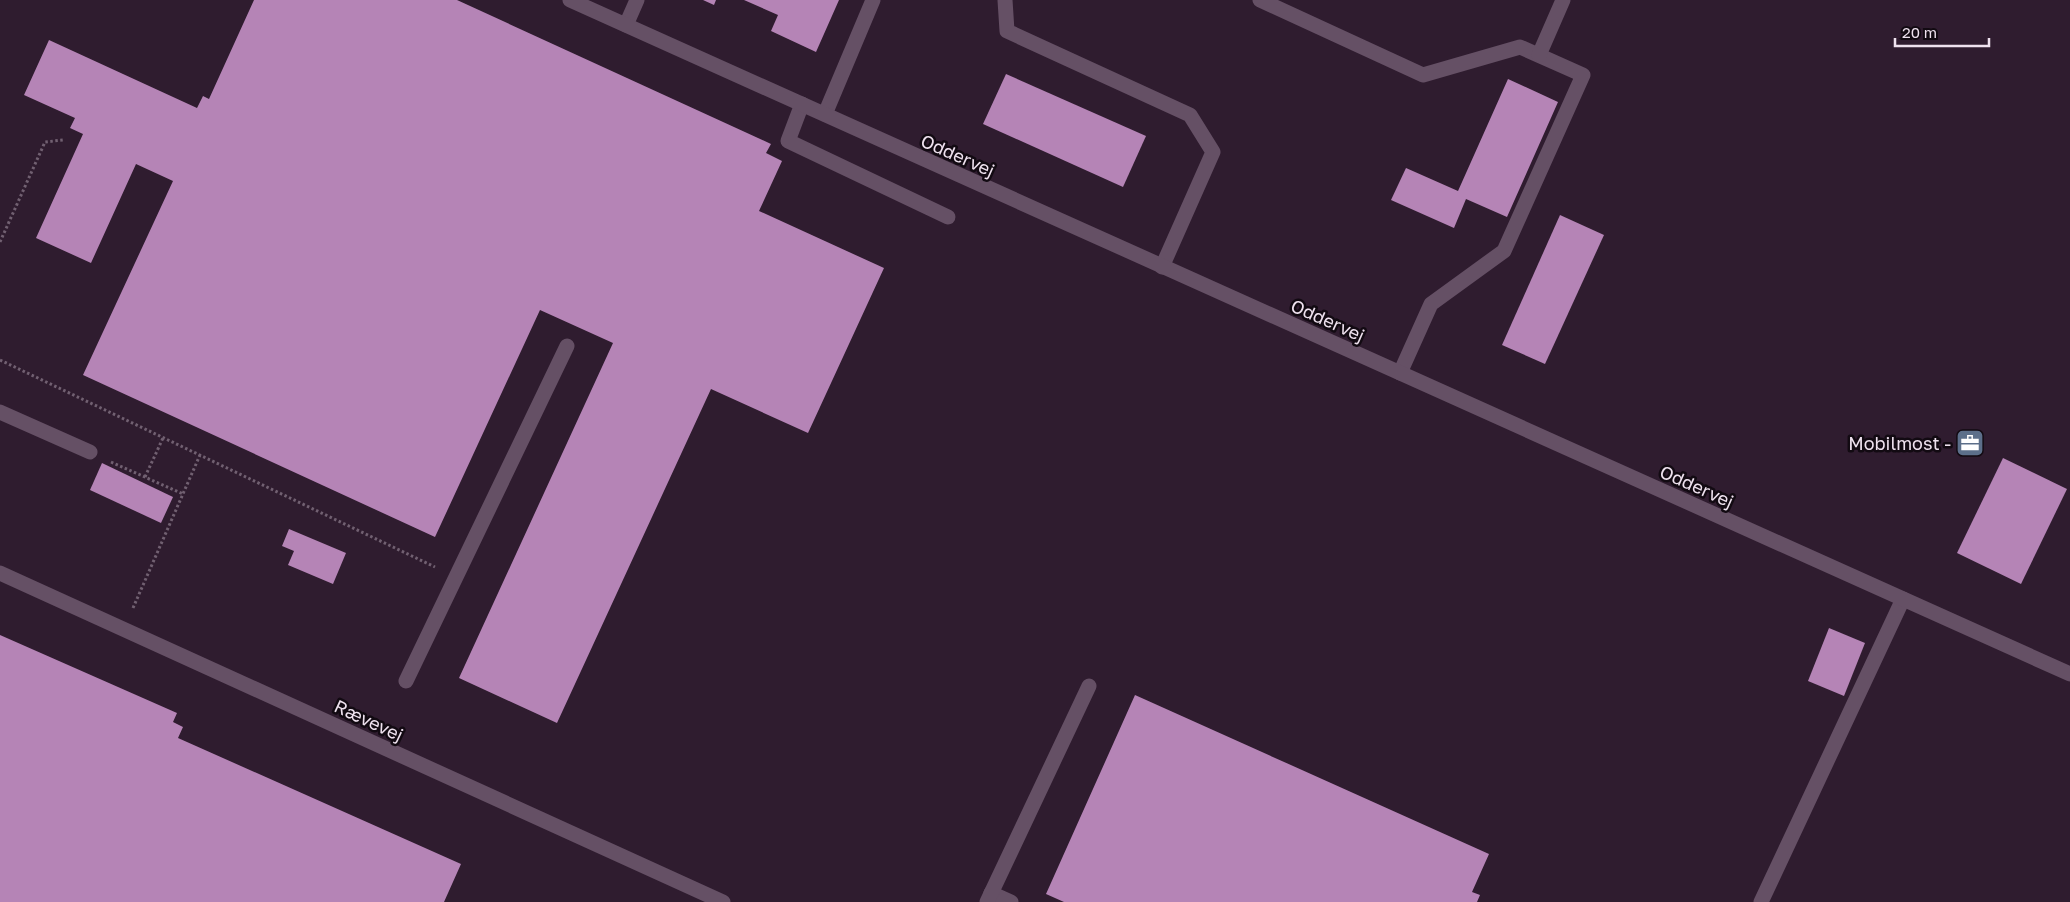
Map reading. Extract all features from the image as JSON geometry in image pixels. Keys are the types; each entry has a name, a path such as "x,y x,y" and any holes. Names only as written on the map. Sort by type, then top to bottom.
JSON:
{"street":[{"name":"Oddervej","path":"570,0 2070,674"},
{"path":"626,25 637,0"},
{"path":"824,114 873,0"},
{"path":"1005,0 1007,31 1190,115 1213,152 1162,267"},
{"path":"1260,0 1423,75 1520,47 1583,75 1504,251 1430,304 1400,373"},
{"path":"1538,55 1563,0"},
{"path":"802,104 788,140 948,217"},
{"path":"406,681 567,346"},
{"path":"0,412 90,452"},
{"name":"Rævevej","path":"0,572 723,902"},
{"path":"1761,902 1903,599"},
{"path":"1011,902 989,898 1089,686"}],"path":[{"path":"0,242 45,142 63,140"},
{"path":"0,360 456,577"},
{"path":"145,477 163,438"},
{"path":"90,452 183,494"},
{"path":"124,629 200,455"}],"building":[{"path":"254,0 457,0 771,144 766,153 782,161 759,211 884,268 808,433 711,389 557,723 459,678 613,343 540,310 435,537 83,375 173,181 136,164 91,263 36,238 83,134 70,128 75,118 24,95 49,40 197,108 203,96 209,99"},
{"path":"703,0 716,0 714,5"},
{"path":"744,0 839,0 816,52 771,31 778,15"},
{"path":"1006,74 1146,136 1123,187 983,124"},
{"path":"1508,79 1558,102 1507,217 1466,199 1454,228 1391,200 1406,168 1458,191"},
{"path":"1560,215 1604,235 1545,364 1502,345"},
{"path":"2003,458 2067,489 2021,584 1957,553"},
{"path":"102,463 173,497 161,523 90,490"},
{"path":"289,529 346,553 333,584 288,565 294,551 282,546"},
{"path":"1829,628 1865,643 1844,696 1808,681"},
{"path":"0,635 177,713 173,722 183,727 178,738 461,864 444,902 0,902"},
{"path":"1135,695 1489,854 1472,892 1480,895 1477,902 1064,902 1046,894"}],"place":[{"name":"Mobilmost -","path":"1970,443"}]}
